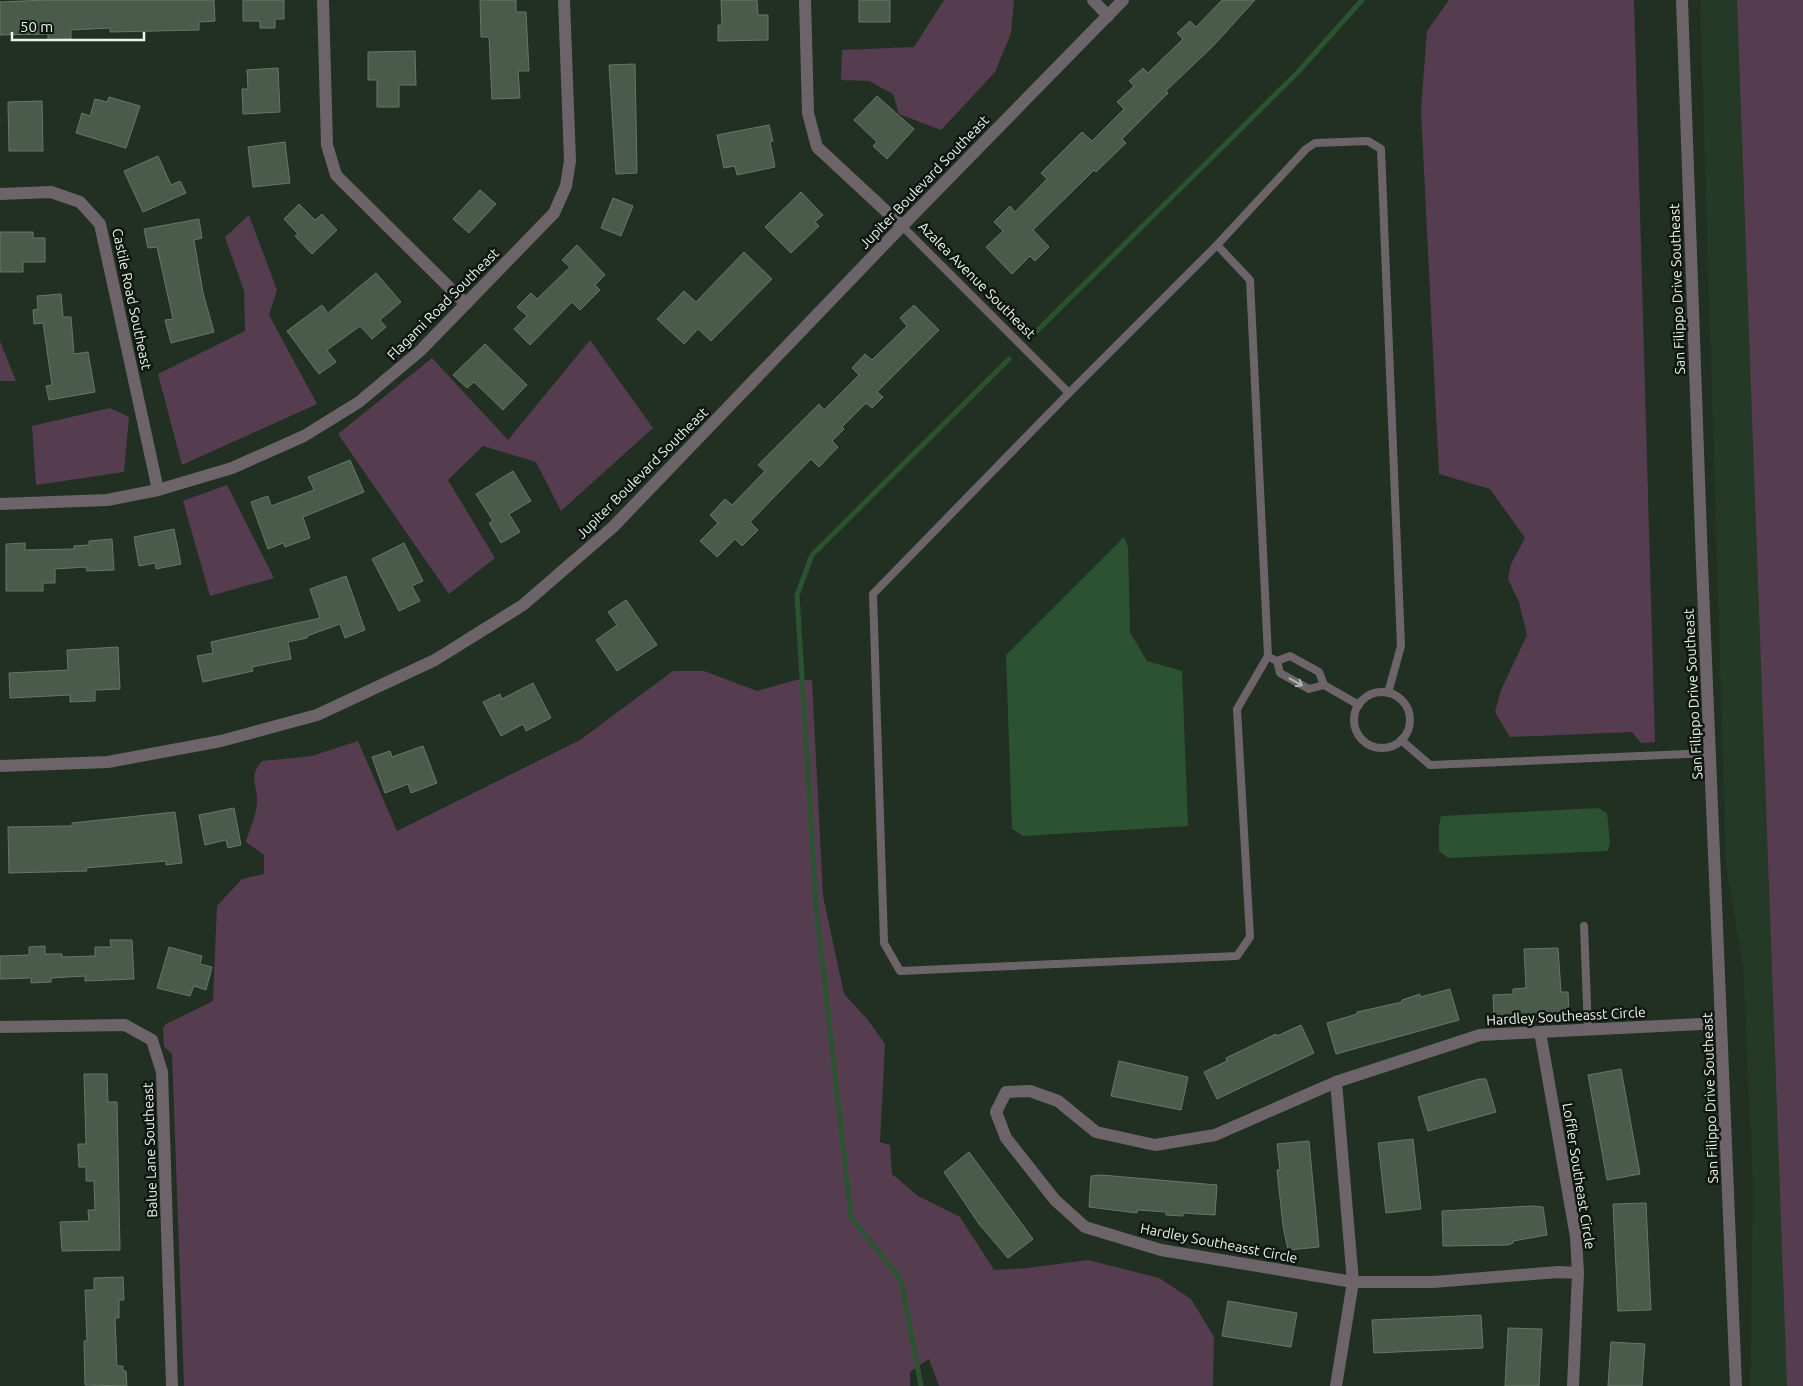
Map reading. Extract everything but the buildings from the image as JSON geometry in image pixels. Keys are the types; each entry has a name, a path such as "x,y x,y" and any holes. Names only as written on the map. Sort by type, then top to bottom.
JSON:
{"street":[{"path":"324,0 327,145 336,175 466,304"},
{"name":"Flagami Road Southeast","path":"0,504 107,500 158,490 232,468 304,436 359,402 420,351 554,213 566,186 570,161 564,0"},
{"name":"Azalea Avenue Southeast","path":"805,0 808,113 817,147 902,226"},
{"path":"1093,0 1108,16"},
{"name":"Jupiter Boulevard Southeast","path":"0,766 108,762 221,741 317,715 435,660 523,605 613,527 902,226 1123,0"},
{"name":"San Filippo Drive Southeast","path":"1682,0 1736,1386"},
{"name":"Castile Road Southeast","path":"0,194 51,192 80,202 100,224 158,490"},
{"name":"Hardley Southeasst Circle","path":"1578,1273 1558,1272 1433,1282 1353,1282 1161,1250 1085,1228 1055,1200 1006,1138 996,1112 1006,1092 1030,1091 1058,1101 1096,1132 1155,1145 1215,1135 1336,1082 1480,1035 1722,1023"},
{"name":"Balue Lane Southeast","path":"0,1027 124,1025 152,1040 162,1072 172,1386"},
{"name":"Loffler Southeast Circle","path":"1540,1032 1576,1237 1578,1273 1573,1386"},
{"path":"1336,1082 1353,1282 1336,1386"}],"lane":[{"path":"1217,245 1250,280 1268,656 1237,709 1250,936 1237,956 900,971 884,943 872,594 1069,392 1217,245 1306,150 1316,143 1368,141 1381,149 1401,646 1388,694"},
{"name":"Azalea Avenue Southeast","path":"902,226 1069,392"},
{"path":"1268,656 1277,661 1280,673 1309,690 1324,685"},
{"path":"1277,661 1290,656 1319,672 1324,685 1359,705"},
{"path":"1373,694 1388,694 1398,698 1409,712 1409,729 1401,740 1388,748 1379,748 1362,740 1354,723 1359,705 1373,694"},
{"path":"1401,740 1430,765 1710,753"},
{"path":"1584,926 1588,1030"}],"shaded area":[{"path":"944,0 1014,0 1011,33 995,72 941,130 899,114 893,94 869,81 841,80 842,50 914,47"},
{"path":"1449,0 1634,0 1655,742 1641,743 1632,732 1510,737 1495,712 1501,690 1527,635 1519,602 1508,579 1511,564 1525,538 1490,489 1439,474 1421,110 1427,31"},
{"path":"1700,0 1803,0 1803,1386 1750,1386 1753,1189 1743,967 1726,864"},
{"path":"1737,0 1803,0 1803,1386 1787,1386"},
{"path":"249,215 277,290 269,315 317,404 182,465 158,374 245,331 244,291 225,237"},
{"path":"590,340 653,428 561,511 536,462 483,446 448,480 495,558 449,594 338,434 432,358 508,440"},
{"path":"0,341 16,381 0,381"},
{"path":"110,408 129,417 124,472 36,485 32,426"},
{"path":"227,485 274,578 210,596 183,501"},
{"path":"1124,537 1128,547 1130,632 1147,661 1182,671 1188,826 1023,836 1012,829 1006,655"},
{"path":"673,671 704,671 757,691 796,680 812,680 823,896 844,994 868,1020 885,1044 880,1142 890,1145 892,1174 918,1196 960,1217 994,1270 1027,1268 1088,1260 1159,1278 1191,1299 1214,1337 1213,1386 939,1386 929,1359 910,1372 910,1386 184,1386 172,1054 164,1047 163,1028 166,1024 213,1001 217,906 242,879 264,874 264,855 246,842 257,806 254,776 262,761 312,756 358,741 397,831 580,740"},
{"path":"1598,808 1607,813 1610,842 1608,851 1448,858 1439,851 1441,816"}],"waterway":[{"path":"1030,338 1298,72 1362,0"},
{"path":"921,1386 901,1280 851,1217 816,906 797,595 812,555 1009,359"}]}
